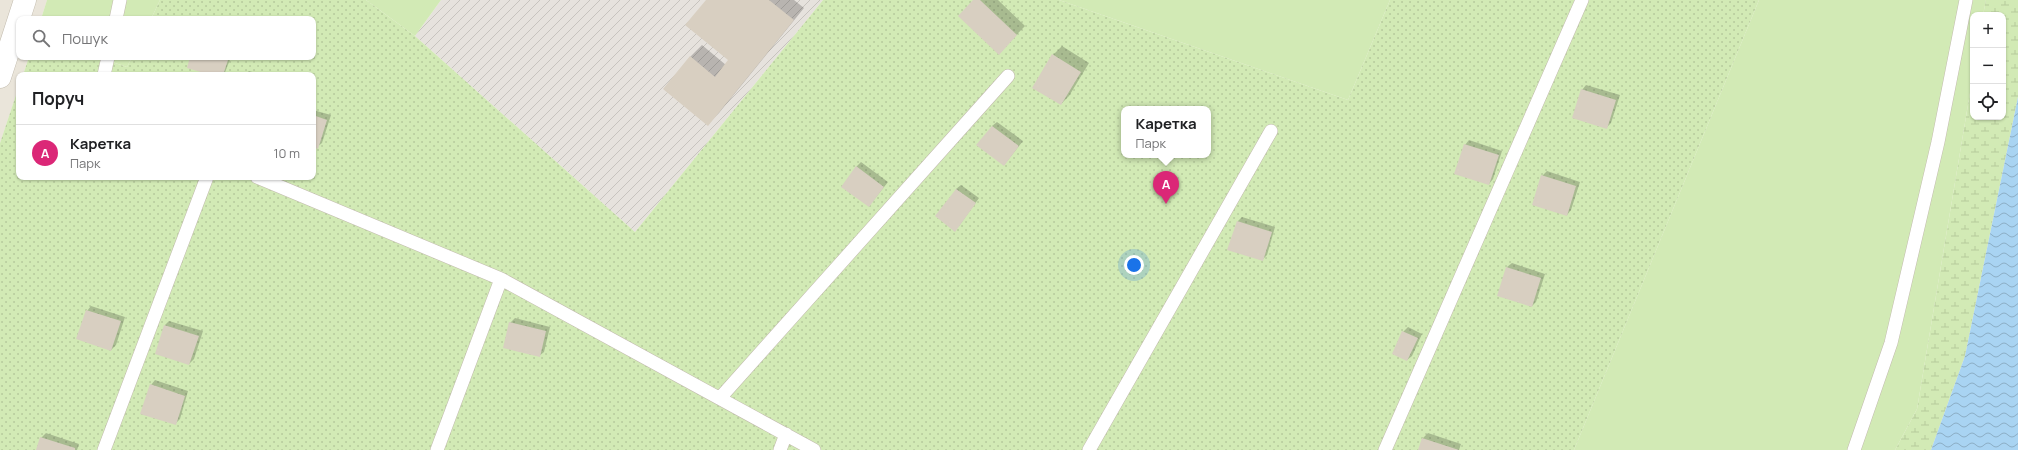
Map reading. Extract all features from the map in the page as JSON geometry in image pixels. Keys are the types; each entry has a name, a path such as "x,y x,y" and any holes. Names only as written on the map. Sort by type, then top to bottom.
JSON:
{"street":[{"path":"20,16 25,0"},
{"path":"0,76 16,27"}],"lane":[{"path":"117,16 120,0"},
{"path":"1385,450 1582,0"},
{"path":"1854,450 1891,343 1938,142 1966,0"},
{"path":"105,72 107,60"},
{"path":"720,398 1008,76"},
{"path":"1089,450 1271,131"},
{"path":"104,450 206,180"},
{"path":"264,180 501,279 814,450"},
{"path":"437,450 501,279"},
{"path":"780,450 786,434"}],"shaded area":[{"path":"0,0 47,0 42,16 16,16 16,60 28,60 24,72 16,72 16,95 0,143"},
{"path":"441,0 823,0 635,232 415,36"}],"green space":[{"path":"47,0 160,0 152,16 42,16"},
{"path":"160,0 366,0 415,36 635,232 823,0 1059,0 1348,100 1390,0 1759,0 1574,450 0,450 0,143 16,95 16,180 316,180 316,72 24,72 28,60 106,60 127,67 130,60 316,60 316,16 152,16"},
{"path":"366,0 441,0 415,36"},
{"path":"1059,0 1390,0 1348,100"},
{"path":"1759,0 1986,0 1984,12 1970,12 1970,93 1917,409 1895,450 1574,450"},
{"path":"1986,0 2018,0 2018,97 1965,356 1931,450 1895,450 1917,409 1970,93 1970,120 2006,120 2006,12 1984,12"},
{"path":"106,60 130,60 127,67"}],"water":[{"path":"2018,97 2018,450 1931,450 1965,356"}],"building":[{"path":"706,0 769,0 794,20 708,126 663,89 690,56 715,77 728,60 685,25"},
{"path":"973,0 980,0 1017,35 999,55 958,16"},
{"path":"1052,54 1081,72 1061,105 1032,88"},
{"path":"189,60 228,60 224,72 201,72 187,68"},
{"path":"1581,89 1616,100 1607,129 1572,118"},
{"path":"316,116 327,120 318,149 316,148"},
{"path":"992,126 1019,146 1004,166 976,145"},
{"path":"1464,144 1499,155 1489,185 1454,174"},
{"path":"856,166 884,187 869,207 841,187"},
{"path":"1541,175 1576,186 1567,216 1532,205"},
{"path":"956,189 976,203 955,232 935,216"},
{"path":"1237,221 1272,232 1263,261 1227,250"},
{"path":"1506,267 1541,278 1532,307 1497,296"},
{"path":"86,310 121,321 111,351 76,339"},
{"path":"509,322 546,331 540,357 503,348"},
{"path":"164,325 199,336 189,365 155,354"},
{"path":"1402,331 1418,338 1407,361 1392,354"},
{"path":"150,384 185,396 176,425 140,414"},
{"path":"40,437 75,448 75,450 36,450"},
{"path":"1422,438 1459,450 1418,450"}],"place":[{"name":"Каретка","path":"1166,204"}]}
